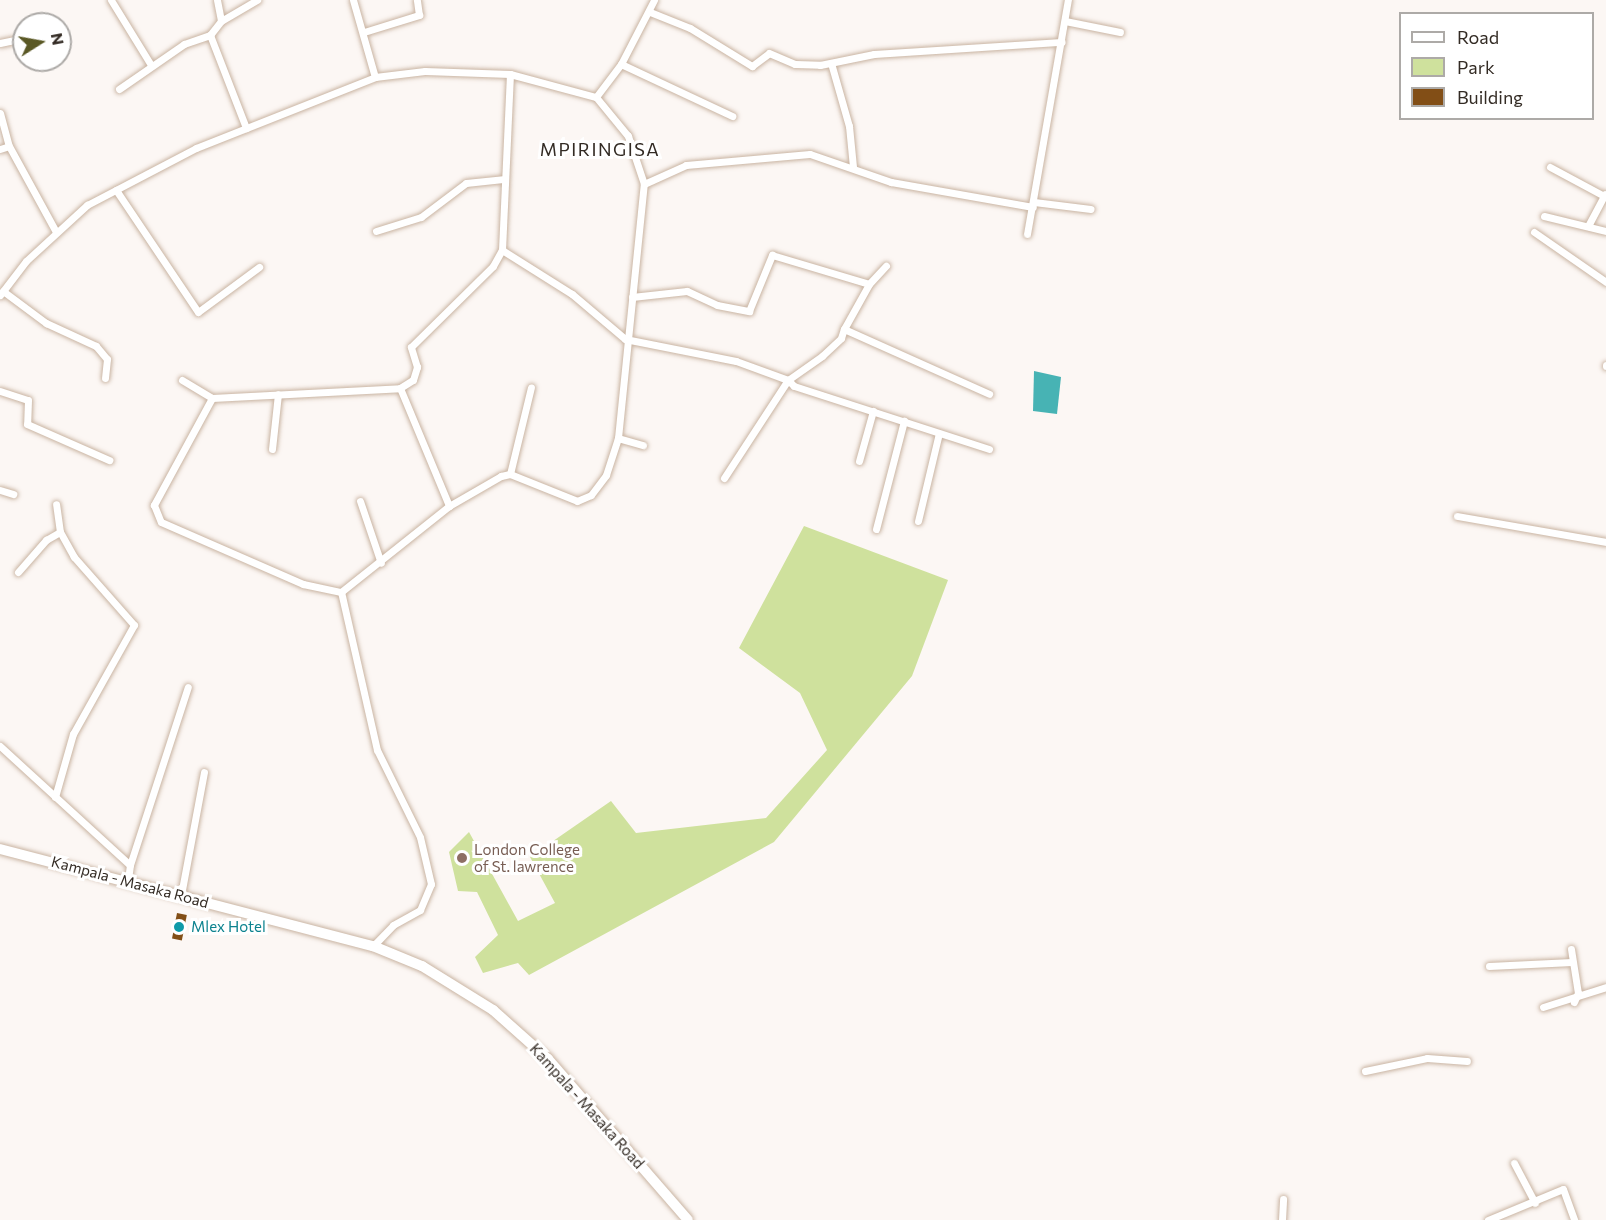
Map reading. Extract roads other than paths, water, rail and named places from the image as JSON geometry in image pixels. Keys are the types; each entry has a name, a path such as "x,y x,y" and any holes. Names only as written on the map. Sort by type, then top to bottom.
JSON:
{"main road":[{"name":"Kampala - Masaka Road","path":"0,849 128,880 373,946 448,981 521,1034 688,1220"}],"street":[{"path":"111,0 151,65"},
{"path":"217,0 221,21"},
{"path":"118,89 184,44 210,35 221,21 257,0"},
{"path":"353,0 375,77"},
{"path":"364,32 419,15 417,0"},
{"path":"596,97 621,64 650,12 654,0"},
{"path":"1027,234 1068,0"},
{"path":"650,12 677,21 752,66 769,53 795,64 831,63 874,54 1062,42"},
{"path":"1065,21 1120,32"},
{"path":"210,35 246,128"},
{"path":"831,63 849,126 853,167"},
{"path":"621,64 732,116"},
{"path":"105,378 107,360 96,346 46,322 1,293 56,232 87,205 195,148 375,77 425,71 510,74 596,97 628,136 644,184 632,297 625,339 618,438 606,475 585,500 547,492 510,474"},
{"path":"182,380 212,398 400,388 416,376 411,347 493,267 502,250 503,179 510,74"},
{"path":"0,113 9,146 56,232"},
{"path":"0,149 9,146"},
{"path":"644,184 686,165 810,154 942,194 1091,210"},
{"path":"1550,167 1606,195 1588,226"},
{"path":"376,231 421,218 466,183 503,179"},
{"path":"116,190 198,312 259,267"},
{"path":"1544,216 1606,231"},
{"path":"1534,232 1606,282"},
{"path":"502,250 572,294 625,339 736,361 788,380 794,386 988,449"},
{"path":"632,297 687,291 717,305 749,310 772,255 869,284"},
{"path":"724,478 788,380 822,356 842,338 844,329 869,284 886,266"},
{"path":"844,329 989,394"},
{"path":"212,398 154,505 161,522 303,584 329,593 341,592 449,506 510,474 531,387"},
{"path":"400,388 449,506"},
{"path":"0,391 28,400 27,424 109,460"},
{"path":"272,449 278,394"},
{"path":"859,461 873,411"},
{"path":"876,529 904,422"},
{"path":"918,521 939,433"},
{"path":"618,438 643,445"},
{"path":"0,490 13,494"},
{"path":"360,501 381,562"},
{"path":"55,797 73,734 134,626 99,588 60,532 56,504"},
{"path":"1457,516 1606,542"},
{"path":"18,572 46,540 60,532"},
{"path":"341,592 377,750 420,837 431,884 420,910 393,925 373,946"},
{"path":"128,880 130,865 188,687"},
{"path":"0,746 130,865"},
{"path":"181,895 204,772"},
{"path":"1571,950 1578,993 1574,1002"},
{"path":"1489,966 1572,962"},
{"path":"1543,1007 1578,993 1606,987"},
{"path":"1365,1071 1427,1058 1467,1061"},
{"path":"1514,1163 1534,1203"},
{"path":"1488,1220 1534,1203 1563,1189 1574,1220"},
{"path":"1282,1220 1283,1199"}],"water":[{"path":"1034,371 1061,377 1057,414 1033,411"}],"place":[{"name":"London College of St. lawrence","path":"462,858"},
{"name":"Mlex Hotel","path":"179,927"}],"district":[{"name":"MPIRINGISA","path":"600,149"}]}
